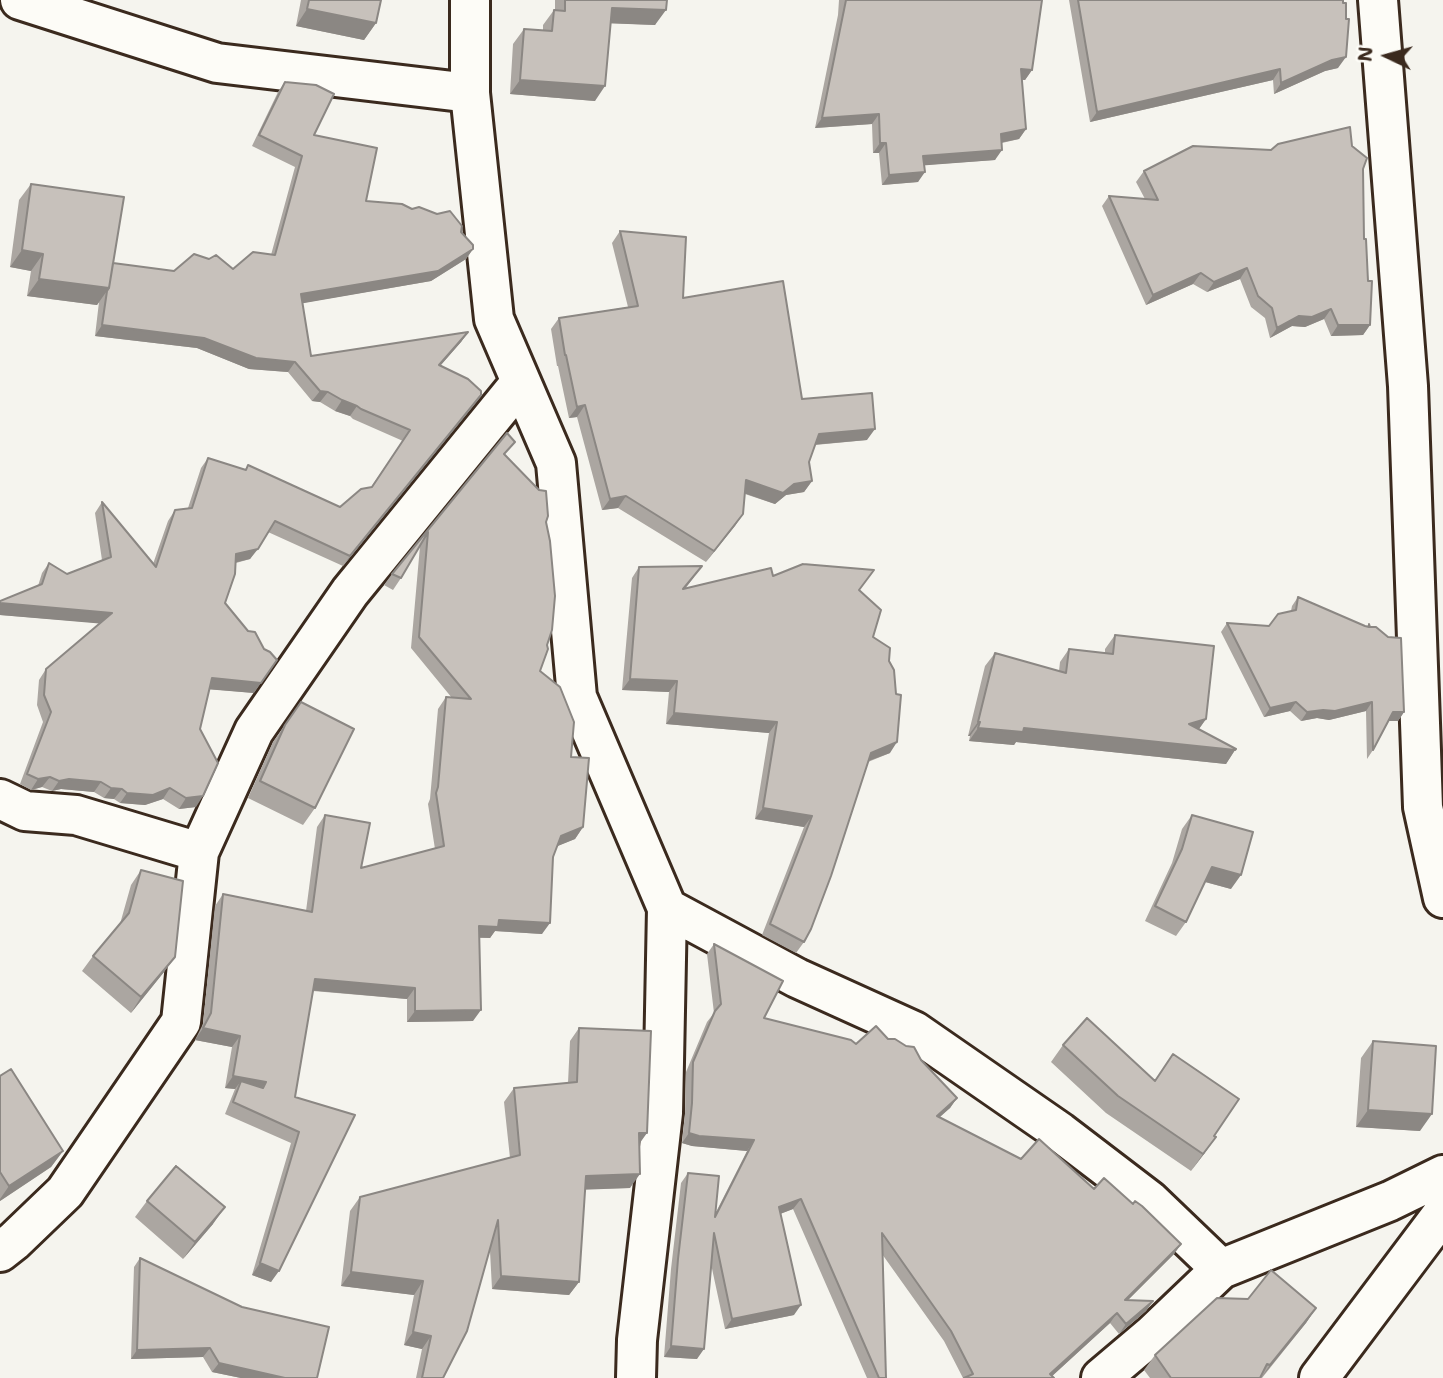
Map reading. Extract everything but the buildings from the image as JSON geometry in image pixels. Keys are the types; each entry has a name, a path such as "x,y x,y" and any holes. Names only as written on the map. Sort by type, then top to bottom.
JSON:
{"street":[{"path":"20,0 217,63 470,93"},
{"path":"470,0 470,93 494,319 556,463 577,697 667,908 663,1113 637,1339 636,1378"},
{"path":"1378,0 1408,386 1423,807 1443,898"},
{"path":"0,1252 65,1192 181,1022 199,852 254,731 350,592 521,382"},
{"path":"0,799 25,811 76,815 199,852"},
{"path":"667,908 797,978 914,1031 1060,1132 1149,1200 1221,1269"},
{"path":"1101,1378 1153,1334 1221,1269 1390,1201 1443,1175"},
{"path":"1320,1378 1443,1213"}]}
